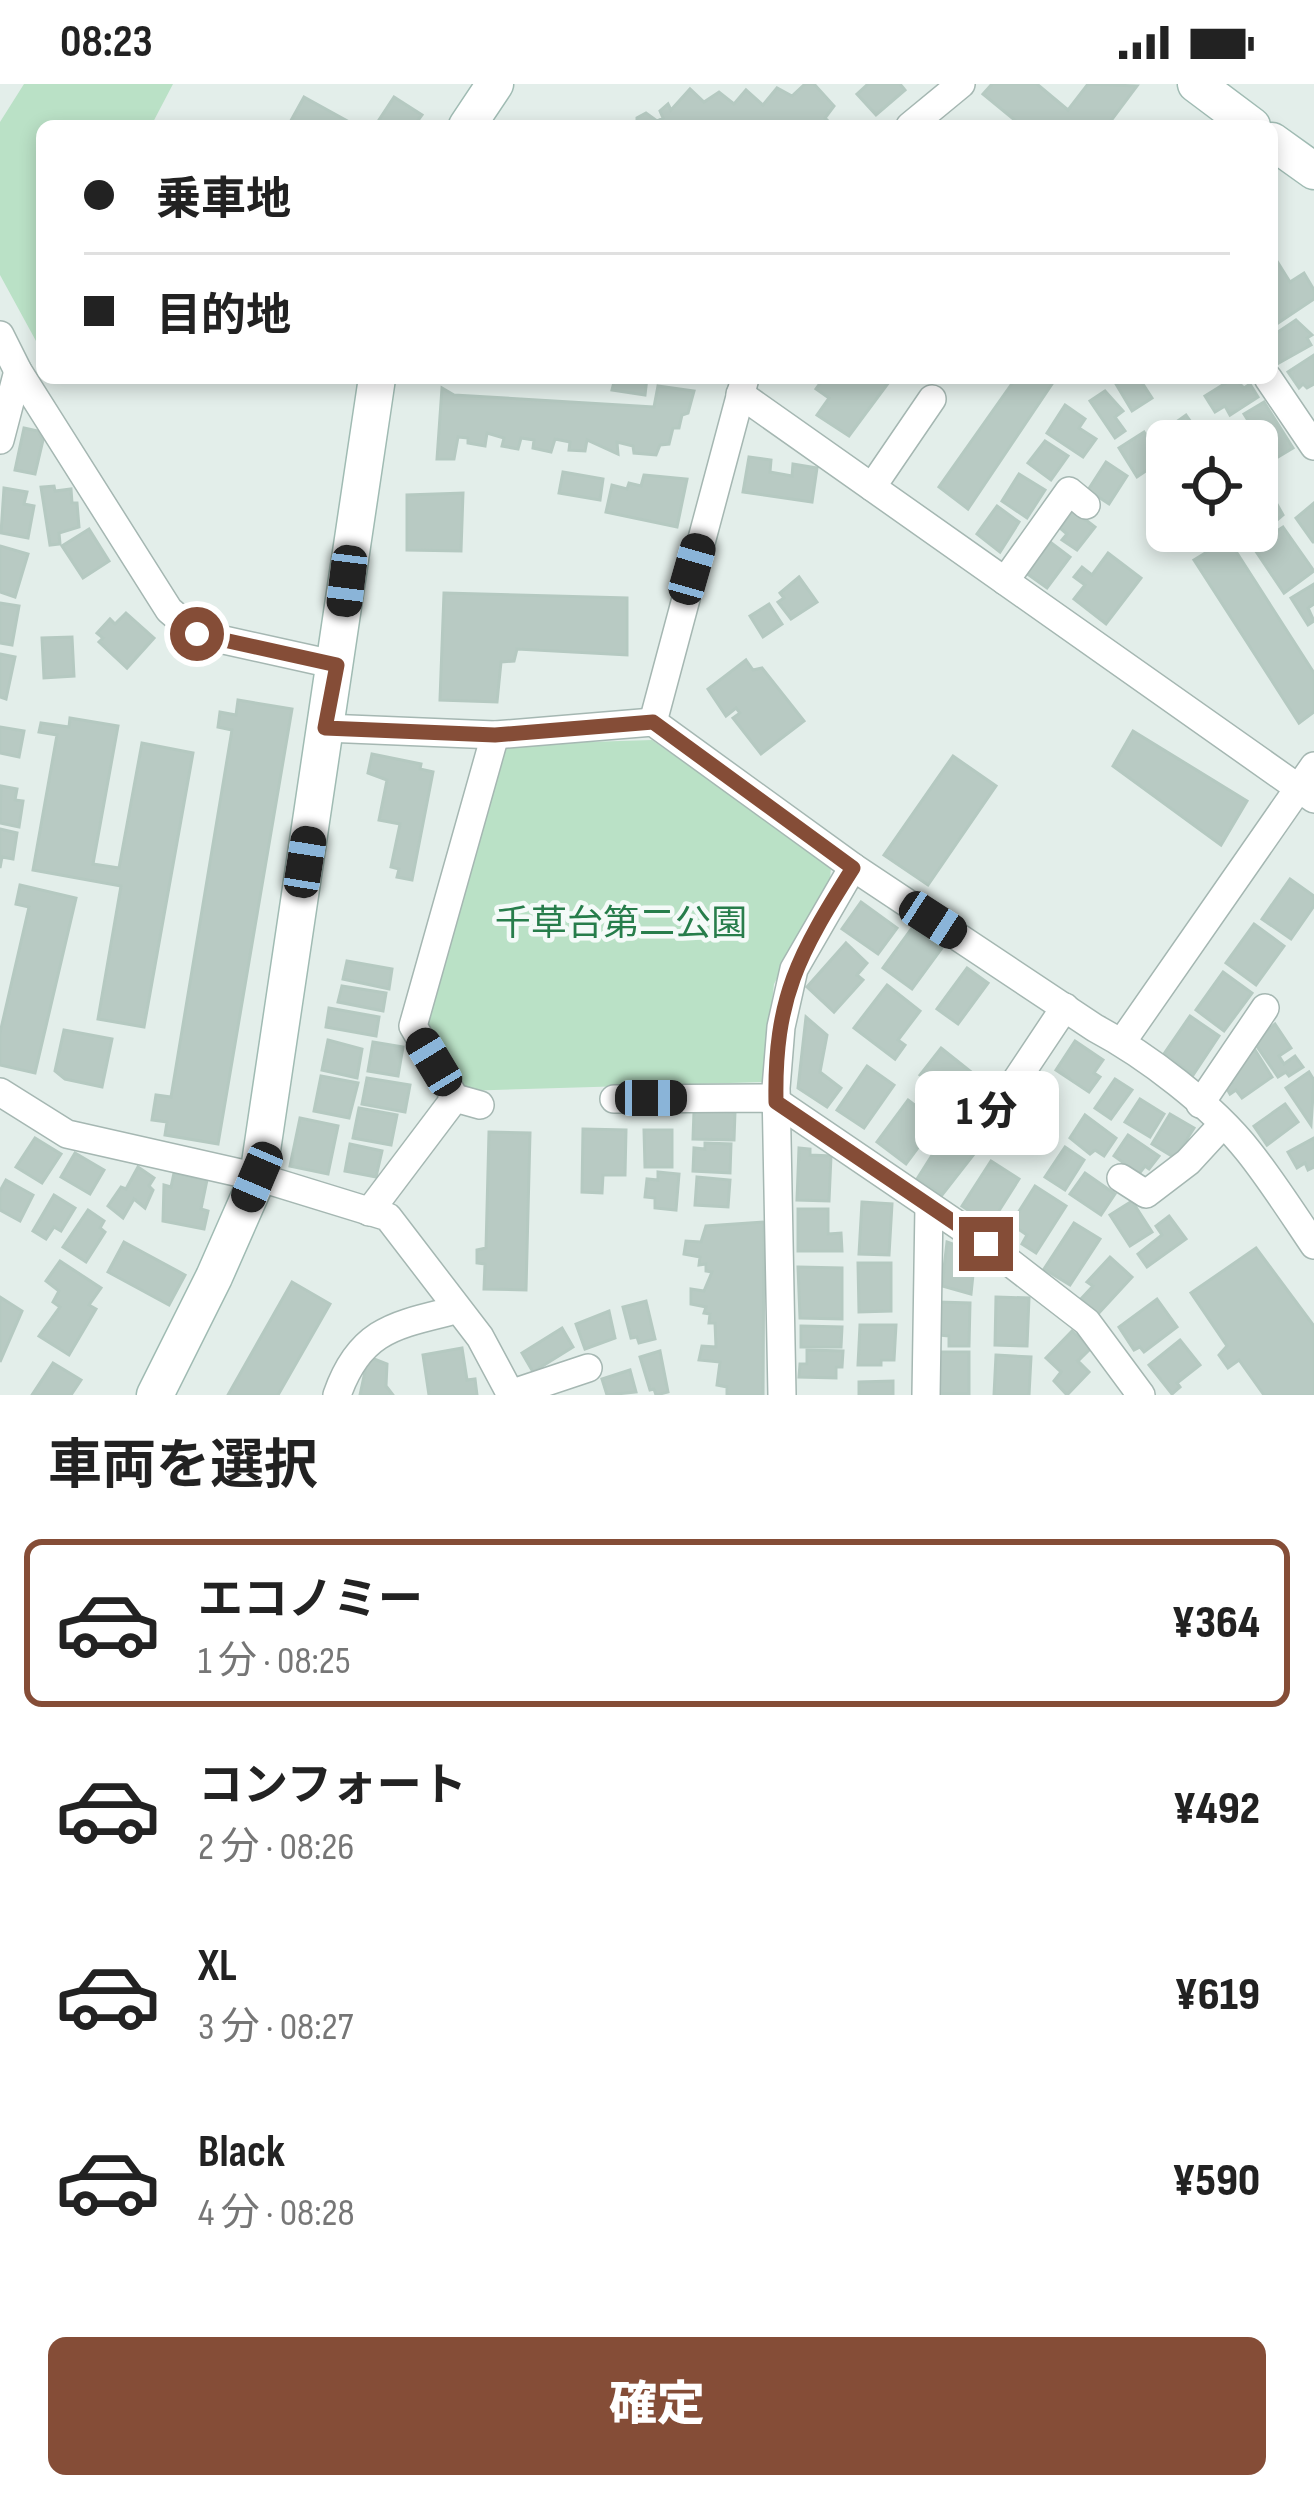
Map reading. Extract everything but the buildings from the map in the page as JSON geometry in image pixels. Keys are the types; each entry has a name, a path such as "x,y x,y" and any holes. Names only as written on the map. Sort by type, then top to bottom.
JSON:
{"street":[{"path":"471,120 495,84"},
{"path":"917,120 962,84"},
{"path":"1196,84 1241,120"},
{"path":"1278,148 1314,171"},
{"path":"0,335 169,610 197,634 337,665"},
{"path":"0,440 18,371"},
{"path":"155,1395 257,1177 376,384"},
{"path":"1272,384 1314,446"},
{"path":"653,722 743,386 872,487 1309,784 1122,1042"},
{"path":"872,487 932,399"},
{"path":"1005,580 1069,491 1086,505"},
{"path":"325,728 495,735 653,722 853,868 1122,1042 1201,1104 1247,1150 1314,1245"},
{"path":"370,1212 467,1102 412,1026 495,735"},
{"path":"782,1395 776,1102 781,1027 794,969 853,868"},
{"path":"1017,1079 1065,1007"},
{"path":"1201,1104 1265,1008"},
{"path":"0,1092 67,1134 257,1177 388,1217 479,1337 511,1395 588,1368"},
{"path":"614,1099 763,1098 776,1102 1088,1322 1141,1395"},
{"path":"1121,1178 1152,1202 1223,1124"},
{"path":"926,1395 929,1206"},
{"path":"337,1395 365,1343 387,1327 456,1310"}],"green space":[{"path":"24,84 173,84 154,120 36,120 36,341 0,275 0,122"},
{"name":"千草台第二公園","path":"652,740 831,865 830,882 774,984 764,1082 461,1091 425,1030 492,745"}],"route":[{"path":"197,634 337,665 325,728 495,735 653,722 853,868 794,969 781,1027 776,1102 986,1244"}]}
